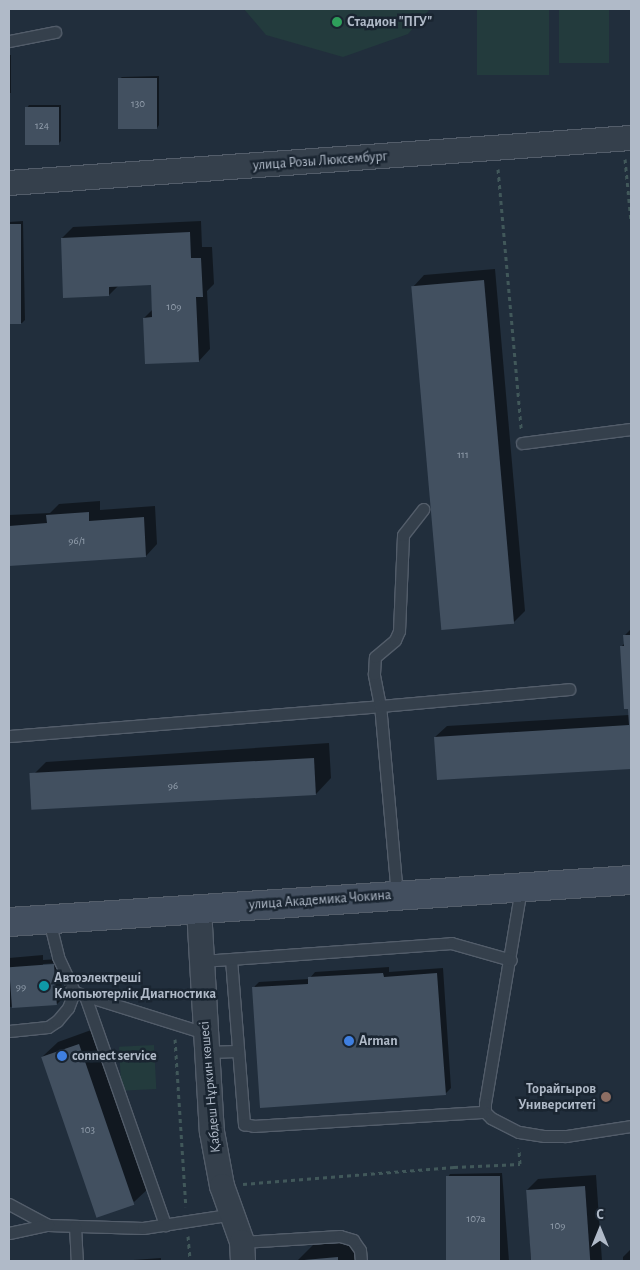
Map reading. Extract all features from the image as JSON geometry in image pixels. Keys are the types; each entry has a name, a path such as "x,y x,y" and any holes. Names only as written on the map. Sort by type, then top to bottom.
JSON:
{"main road":[{"name":"улица Академика Чокина","path":"9,922 631,880"}],"street":[{"name":"улица Розы Люксембург","path":"9,183 627,138"},
{"name":"Қабдеш Нұркин көшесі","path":"199,909 212,1132 222,1186 242,1252"}],"lane":[{"path":"9,41 55,32"},
{"path":"522,443 631,429"},
{"path":"397,895 380,706 374,674 376,657 395,640 399,631 402,535 423,509"},
{"path":"9,736 569,689"},
{"path":"521,888 511,960 484,1104 485,1112 491,1118 519,1132 545,1136 566,1136 631,1126"},
{"path":"50,920 58,957 80,994 165,1225"},
{"path":"202,961 451,943 511,960"},
{"path":"231,959 236,1050 244,1124 254,1126 485,1112"},
{"path":"80,994 174,1023 206,1043 236,1050"},
{"path":"9,1031 48,1027 57,1021 80,994"},
{"path":"9,1204 48,1225"},
{"path":"9,1233 48,1225 143,1228 232,1214"},
{"path":"75,1226 78,1261"},
{"path":"242,1252 340,1236 354,1240 360,1250 361,1261"}],"path":[{"path":"627,138 631,221"},
{"path":"496,148 522,443"},
{"path":"174,1023 190,1261"},
{"path":"222,1186 454,1167 520,1164 519,1132"}],"green space":[{"name":"Стадион \"ПГУ\"","path":"244,9 430,9 408,34 343,57 266,35"},
{"path":"477,9 549,9 549,75 477,75"},
{"path":"559,9 609,9 609,63 559,63"},
{"path":"154,1045 156,1089 121,1091 119,1047"}],"building":[{"path":"118,78 157,78 157,129 118,129"},
{"path":"25,107 59,107 59,145 25,145"},
{"path":"9,224 21,224 21,324 9,324"},
{"path":"190,232 191,258 201,258 203,297 196,297 199,362 145,364 143,318 152,317 151,285 109,287 109,296 63,298 61,238"},
{"path":"484,280 514,624 441,630 411,286"},
{"path":"89,512 89,521 144,517 146,557 9,566 9,526 47,523 46,515"},
{"path":"623,635 631,635 631,769 437,780 434,737 629,725 628,709 624,709 620,646 624,646"},
{"path":"314,758 316,795 31,810 29,773"},
{"path":"54,964 57,1005 12,1008 9,967"},
{"name":"Arman","path":"383,973 384,977 437,973 446,1095 260,1108 252,987 308,984 308,977"},
{"path":"79,1044 134,1205 97,1218 41,1057"},
{"path":"446,1176 500,1176 500,1261 446,1261"},
{"path":"585,1186 590,1261 531,1261 526,1190"},
{"path":"338,1257 338,1261 304,1261 304,1260"}],"place":[{"name":"Стадион \"ПГУ\"","path":"337,22"},
{"name":"Автоэлектреші Кмопьютерлік Диагностика","path":"44,986"},
{"name":"Arman","path":"349,1041"},
{"name":"connect service","path":"62,1056"},
{"name":"Торайгыров Университеті","path":"606,1097"}]}
